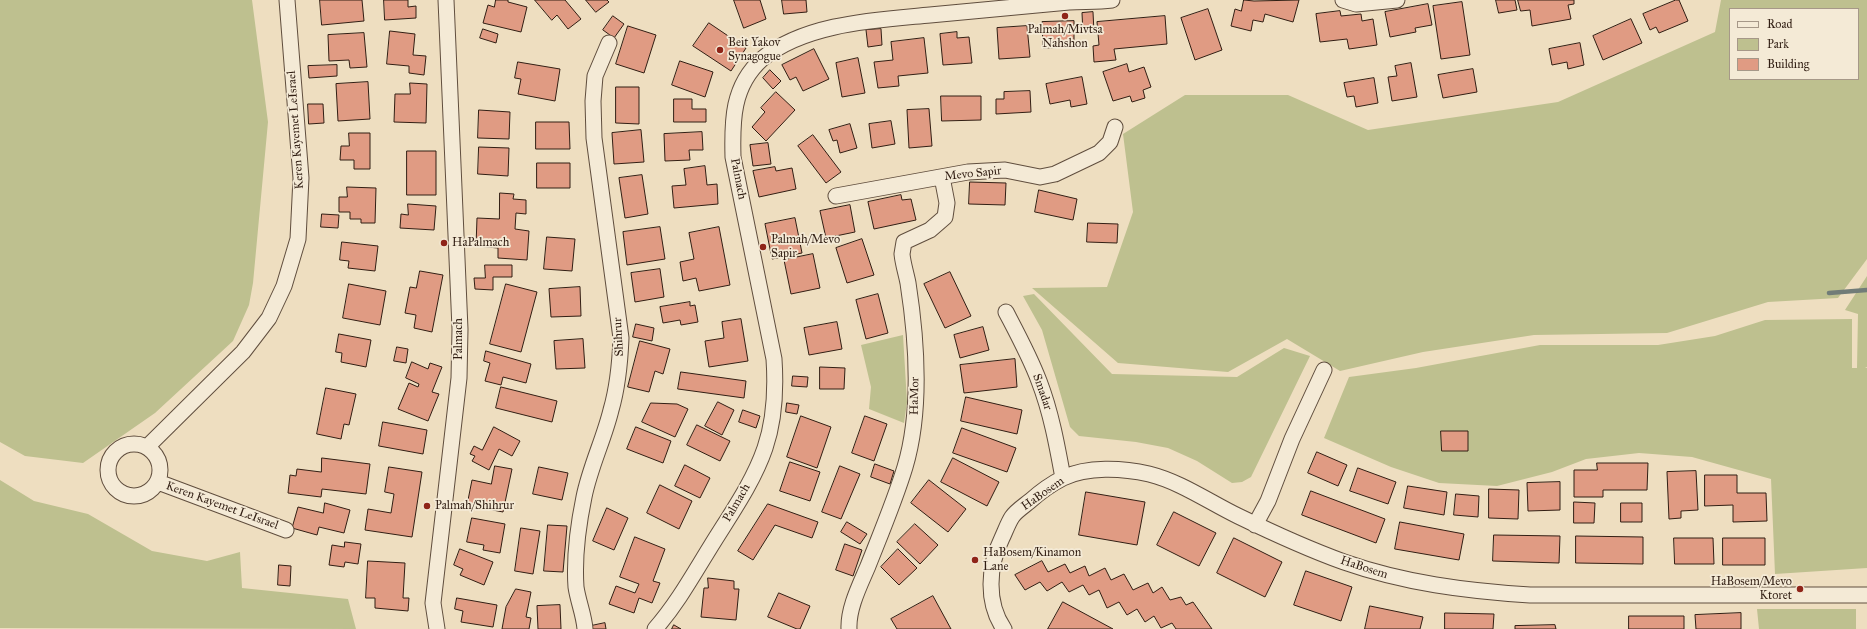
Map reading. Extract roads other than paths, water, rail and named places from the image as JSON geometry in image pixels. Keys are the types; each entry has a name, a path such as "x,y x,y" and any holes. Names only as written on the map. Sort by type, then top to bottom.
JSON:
{"street":[{"name":"Keren Kayemet LeIsrael","path":"147,447 243,352 268,318 284,286 298,239 301,178 287,0"},
{"name":"Palmach","path":"437,629 433,602 459,378 460,336 446,0"},
{"name":"Palmach","path":"655,629 669,613 735,508 765,449 773,418 776,388 774,359 733,157 732,124 735,102 746,79 762,60 785,44 845,24 1072,1 1112,0"},
{"path":"1343,0 1356,4 1397,0"},
{"name":"Shihrur","path":"585,629 584,617 576,589 578,535 584,496 612,410 620,369 621,338 594,138 593,101 595,76 609,43"},
{"name":"Mevo Sapir","path":"836,196 968,172 1005,170 1040,177 1055,174 1099,153 1110,142 1115,127"},
{"name":"HaMor","path":"849,629 854,599 890,509 905,466 913,428 916,396 913,328 902,254 904,242 930,230 945,217 947,203 942,177"},
{"name":"Smadar","path":"1006,312 1025,348 1040,382 1052,420 1063,478"},
{"path":"1255,525 1268,501 1292,439 1324,370"},
{"name":"Keren Kayemet LeIsrael","path":"130,444 140,444 147,447 158,458 161,466 158,482 146,494 137,496 119,492 113,486 109,478 108,468 114,452 122,446 130,444"},
{"name":"HaBosem","path":"1004,629 991,596 992,568 999,544 1012,516 1035,496 1063,478 1086,471 1118,469 1150,474 1177,484 1255,525 1337,559 1389,576 1439,587 1482,592 1530,595 1867,595"},
{"name":"Keren Kayemet LeIsrael","path":"158,482 286,530"}],"waterway":[{"path":"1829,293 1867,290"}],"place":[{"name":"Palmah/Mivtsa Nahshon","path":"1065,16"},
{"name":"Beit Yakov Synagogue","path":"720,50"},
{"name":"HaPalmach","path":"444,243"},
{"name":"Palmah/Mevo Sapir","path":"763,247"},
{"name":"Palmah/Shihrur","path":"427,506"},
{"name":"HaBosem/Kinamon Lane","path":"975,560"},
{"name":"HaBosem/Mevo Ktoret","path":"1800,589"}]}
